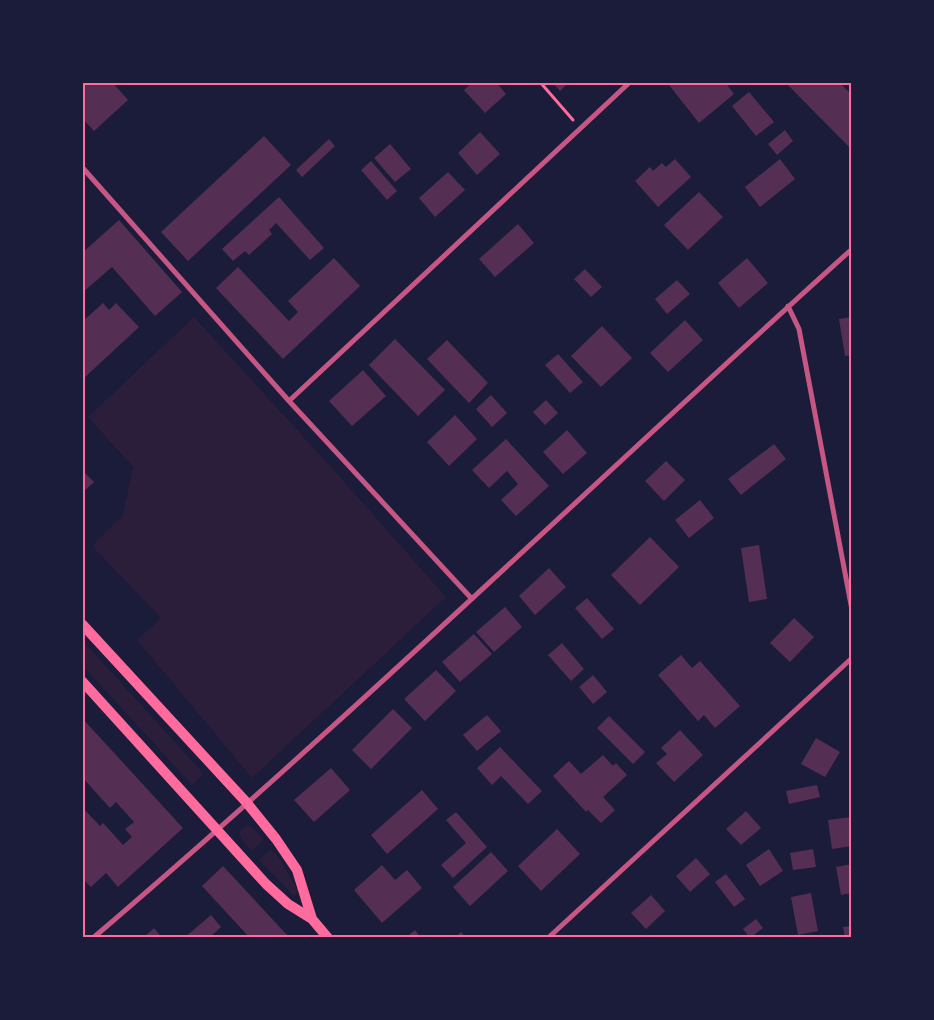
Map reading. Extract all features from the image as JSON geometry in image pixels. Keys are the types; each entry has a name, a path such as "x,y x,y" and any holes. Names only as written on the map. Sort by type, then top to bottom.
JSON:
{"main road":[{"path":"82,624 247,803 276,839 297,870 312,919"},
{"path":"82,681 266,884 288,904 312,919 328,938"}],"street":[{"path":"289,401 630,82"},
{"path":"82,167 289,401 472,599"},
{"path":"93,938 218,830 852,249"},
{"path":"788,306 799,329 852,610"},
{"path":"548,938 852,658"}],"path":[{"path":"540,82 581,129"}],"shaded area":[{"path":"194,317 332,468 446,597 252,778 137,640 161,618 92,546 123,515 133,467 88,417"},
{"path":"83,641 204,774 192,785 83,666"},
{"path":"247,826 253,828 264,840 252,851 240,835 241,829"},
{"path":"271,849 280,859 298,891 296,895 293,895 259,860"}],"building":[{"path":"82,82 112,82 128,100 94,131 82,118"},
{"path":"473,82 496,82 506,94 485,113 464,90"},
{"path":"552,82 569,82 560,91"},
{"path":"672,82 725,82 734,94 699,123 669,85"},
{"path":"785,82 839,82 852,95 852,150"},
{"path":"749,92 774,122 756,136 732,106"},
{"path":"785,130 793,141 777,155 768,144"},
{"path":"480,132 500,154 477,175 458,153"},
{"path":"264,136 291,165 188,261 161,232"},
{"path":"329,139 335,146 302,177 296,170"},
{"path":"390,144 411,169 395,182 374,158"},
{"path":"675,159 691,177 658,207 635,181 650,167 653,171 662,163 666,167"},
{"path":"780,159 795,179 760,207 745,187"},
{"path":"371,161 397,191 387,200 361,170"},
{"path":"448,172 465,190 435,217 419,198"},
{"path":"699,192 723,217 688,250 664,225"},
{"path":"279,197 324,248 310,260 276,223 269,230 272,234 249,255 245,251 233,261 222,249"},
{"path":"119,220 182,292 155,316 112,267 82,293 82,253"},
{"path":"518,224 534,243 495,277 479,259"},
{"path":"334,258 360,286 283,359 216,288 238,267 289,321 298,312 288,301"},
{"path":"747,258 768,283 739,308 718,283"},
{"path":"585,269 602,287 591,297 574,279"},
{"path":"677,280 690,294 667,314 655,299"},
{"path":"103,303 109,310 116,303 139,327 82,380 82,322"},
{"path":"852,317 852,355 845,356 839,319"},
{"path":"685,320 703,340 668,372 650,353"},
{"path":"602,326 632,358 601,387 571,356"},
{"path":"395,339 445,390 418,416 369,365"},
{"path":"447,340 488,383 469,403 427,359"},
{"path":"558,354 583,382 570,393 545,365"},
{"path":"363,370 386,396 352,426 329,401"},
{"path":"491,395 507,413 492,427 476,409"},
{"path":"546,400 558,413 545,425 533,412"},
{"path":"455,415 477,439 449,466 427,442"},
{"path":"567,430 587,453 563,474 543,452"},
{"path":"506,439 549,486 516,516 501,500 518,484 507,471 489,488 472,470"},
{"path":"774,444 786,459 741,495 728,479"},
{"path":"666,461 685,480 664,501 645,481"},
{"path":"82,470 94,482 82,493"},
{"path":"700,500 714,518 689,538 675,520"},
{"path":"650,537 679,567 640,605 611,575"},
{"path":"759,545 767,599 749,602 741,548"},
{"path":"549,568 566,587 535,615 519,596"},
{"path":"587,598 614,629 602,639 575,608"},
{"path":"505,607 522,627 494,652 476,632"},
{"path":"794,618 814,637 790,662 770,643"},
{"path":"474,634 492,654 460,682 442,662"},
{"path":"562,643 584,669 571,681 548,655"},
{"path":"681,655 692,668 700,661 740,706 715,728 704,715 698,721 658,675"},
{"path":"436,670 456,691 425,721 404,699"},
{"path":"593,675 607,692 593,704 579,687"},
{"path":"393,709 412,728 371,769 352,750"},
{"path":"487,715 501,731 477,751 463,735"},
{"path":"609,716 645,752 633,764 597,728"},
{"path":"82,718 183,828 118,887 106,873 91,887 82,878 82,807 100,826 103,823 123,845 132,837 125,829 134,822 116,802 110,808 82,777"},
{"path":"680,730 703,755 674,782 656,763 667,754 661,748"},
{"path":"816,738 840,752 825,777 801,764"},
{"path":"500,747 542,791 528,804 501,776 492,785 477,768"},
{"path":"603,755 613,766 616,763 627,775 603,797 615,810 601,823 588,810 586,812 553,776 569,761 581,774"},
{"path":"331,768 350,790 314,822 294,800"},
{"path":"817,785 820,797 789,804 786,791"},
{"path":"422,790 438,809 387,854 371,835"},
{"path":"746,811 761,828 741,845 726,829"},
{"path":"456,812 487,847 453,878 441,865 466,843 446,820"},
{"path":"852,817 852,846 832,849 828,820"},
{"path":"557,829 580,854 541,891 518,866"},
{"path":"769,849 783,871 760,886 746,865"},
{"path":"813,849 816,867 793,870 790,853"},
{"path":"491,852 508,871 470,906 453,887"},
{"path":"696,858 710,874 690,892 676,876"},
{"path":"852,864 852,893 841,895 836,867"},
{"path":"382,865 395,880 407,870 422,888 382,923 354,890"},
{"path":"223,866 287,935 284,938 250,938 202,886"},
{"path":"726,874 745,899 734,907 715,882"},
{"path":"811,893 818,931 798,935 791,897"},
{"path":"651,895 665,911 646,929 631,913"},
{"path":"211,915 221,927 209,938 184,938"},
{"path":"756,919 763,928 750,938 743,929"},
{"path":"852,926 852,938 845,938 843,927"},
{"path":"154,928 162,938 143,938"},
{"path":"415,930 421,938 405,938"},
{"path":"461,932 466,938 455,938"}]}
